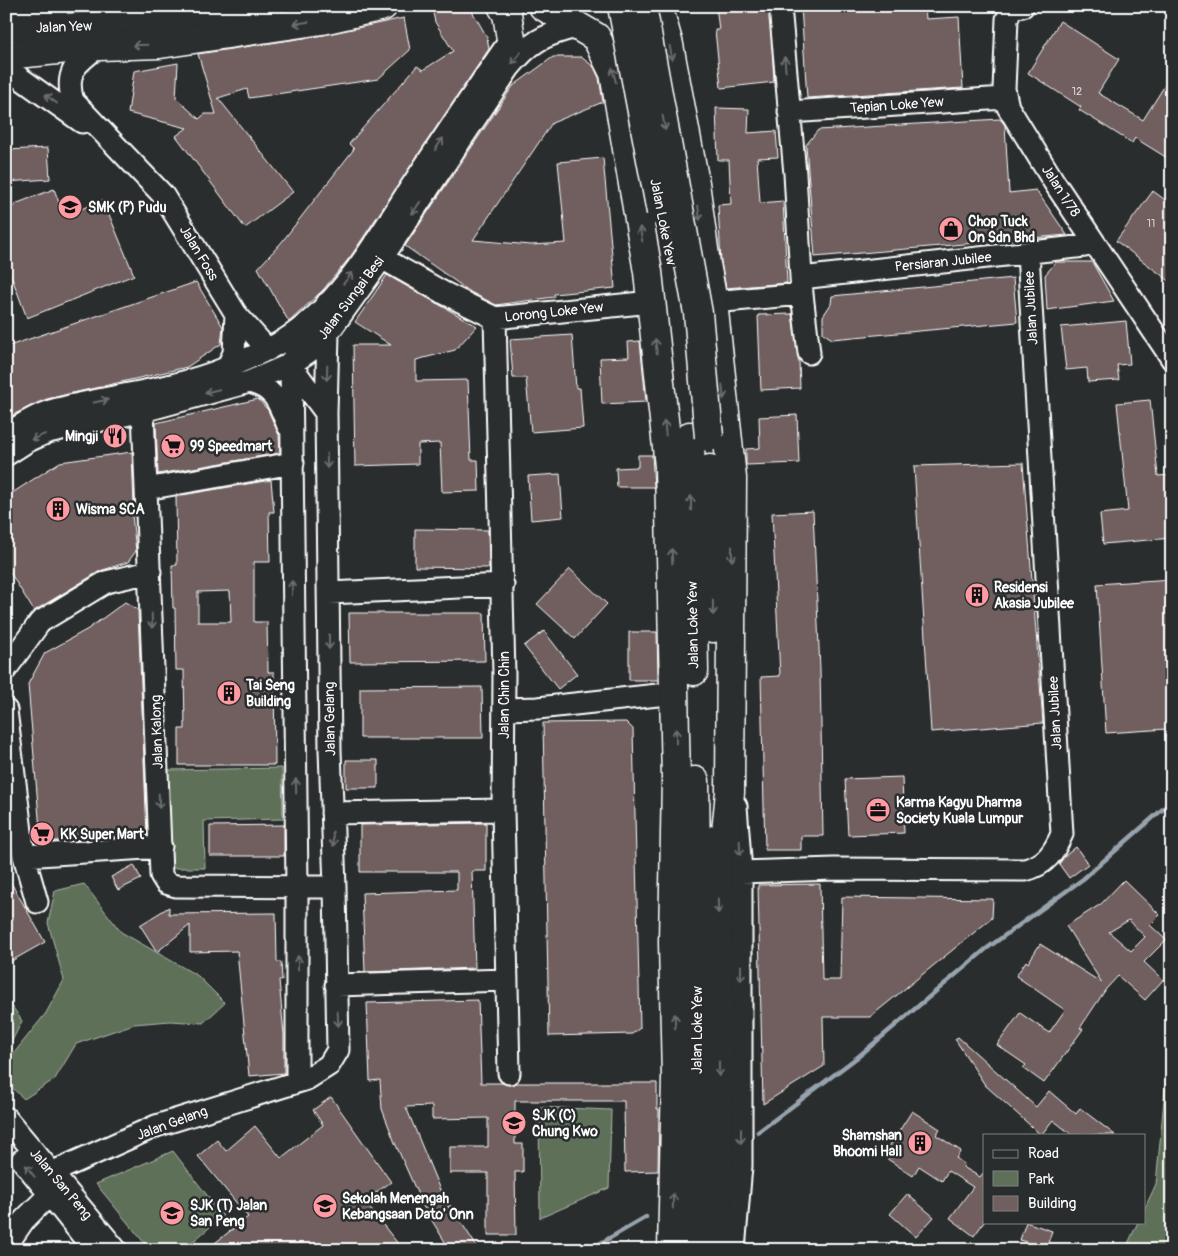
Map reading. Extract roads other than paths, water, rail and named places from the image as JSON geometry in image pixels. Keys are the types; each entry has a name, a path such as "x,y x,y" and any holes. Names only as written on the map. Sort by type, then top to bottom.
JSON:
{"highway":[{"path":"6,55 99,46 160,44 322,20 383,6"},
{"path":"502,6 507,14 511,39"},
{"path":"543,6 596,38 612,67 618,88 651,302 669,466 676,693 673,942 676,1078 672,1250"},
{"name":"Jalan Loke Yew","path":"622,6 679,308 700,436 696,884 698,1024 694,1250"},
{"name":"Jalan Loke Yew","path":"642,6 698,313 700,436 717,858 720,1037 717,1250"},
{"path":"658,6 669,45 695,183 713,302 732,478 730,792 726,832 717,858"},
{"path":"50,17 99,46"},
{"path":"634,196 641,181 654,171 660,169 683,170 695,183"},
{"path":"676,778 683,838 696,884"}],"main road":[{"name":"Jalan Yew","path":"6,7 50,17 118,24 270,6"},
{"name":"Jalan Yew","path":"6,28 50,17"}],"street":[{"name":"Jalan 1/78","path":"1018,7 1007,19 1005,98 1008,107 1054,182 1172,359"},
{"path":"781,17 809,353"},
{"name":"Jalan Sungai Besi","path":"6,455 28,441 48,432 143,411 249,382 291,364 310,351 328,333 382,258 509,68 525,48 543,36 576,27"},
{"name":"Jalan Sungai Besi","path":"6,434 49,412 133,394 227,368 268,350 300,329 327,303 365,256 470,96 511,39"},
{"name":"Jalan Foss","path":"99,46 76,65 70,78 69,88 73,101 81,112 162,194 236,314 268,350"},
{"name":"Jalan Foss","path":"6,68 118,150"},
{"name":"Tepian Loke Yew","path":"789,112 1005,98"},
{"name":"Persiaran Jubilee","path":"713,302 802,286 1085,246"},
{"name":"Jalan Jubilee","path":"741,872 843,869 1025,870 1037,867 1054,853 1062,834 1028,253"},
{"name":"Lorong Loke Yew","path":"382,258 442,292 494,318 651,302"},
{"path":"297,1082 297,887 292,598 293,438 291,364 295,349 323,315 327,303"},
{"path":"227,368 234,353 236,314"},
{"name":"Jalan Chin Chin","path":"494,318 503,584 504,810 509,1073"},
{"name":"Jalan Gelang","path":"51,1173 156,1126 297,1082 316,1074 329,1065 335,1057 339,1043 332,813 326,413 328,333"},
{"path":"227,368 272,357 291,364 326,413"},
{"path":"249,382 267,388 276,397 293,438"},
{"name":"Jalan Kalong","path":"143,411 161,875 166,882 176,886 335,887"},
{"path":"146,488 293,463"},
{"path":"6,669 40,622 106,582 150,572"},
{"path":"329,593 503,584"},
{"path":"505,709 538,708 676,693"},
{"path":"6,710 24,856 37,902"},
{"path":"730,792 738,810 741,872 742,1166 734,1250"},
{"path":"332,813 504,810"},
{"path":"24,856 161,847"},
{"path":"336,985 507,980"},
{"path":"298,1052 308,1057 318,1056 328,1052 339,1043"},
{"name":"Jalan San Peng","path":"6,1118 116,1250"},
{"name":"Jalan San Peng","path":"6,1141 94,1250"},
{"path":"6,1246 24,1220 49,1195"}],"waterway":[{"path":"758,1132 859,1056 986,949 1083,879 1172,801"},
{"path":"589,1250 646,1217"}],"place":[{"name":"SMK (P) Pudu","path":"70,207"},
{"name":"Chop Tuck On Sdn Bhd","path":"951,229"},
{"name":"Mingji","path":"115,436"},
{"name":"99 Speedmart","path":"173,446"},
{"name":"Wisma SCA","path":"58,509"},
{"name":"Residensi Akasia Jubilee","path":"977,595"},
{"name":"Tai Seng Building","path":"229,693"},
{"name":"Karma Kagyu Dharma Society Kuala Lumpur","path":"878,810"},
{"name":"KK Super Mart","path":"42,834"},
{"name":"SJK (C) Chung Kwo","path":"514,1123"},
{"name":"Shamshan Bhoomi Hall","path":"920,1143"},
{"name":"Sekolah Menengah Kebangsaan Dato' Onn","path":"325,1206"},
{"name":"SJK (T) Jalan San Peng","path":"172,1213"}]}
